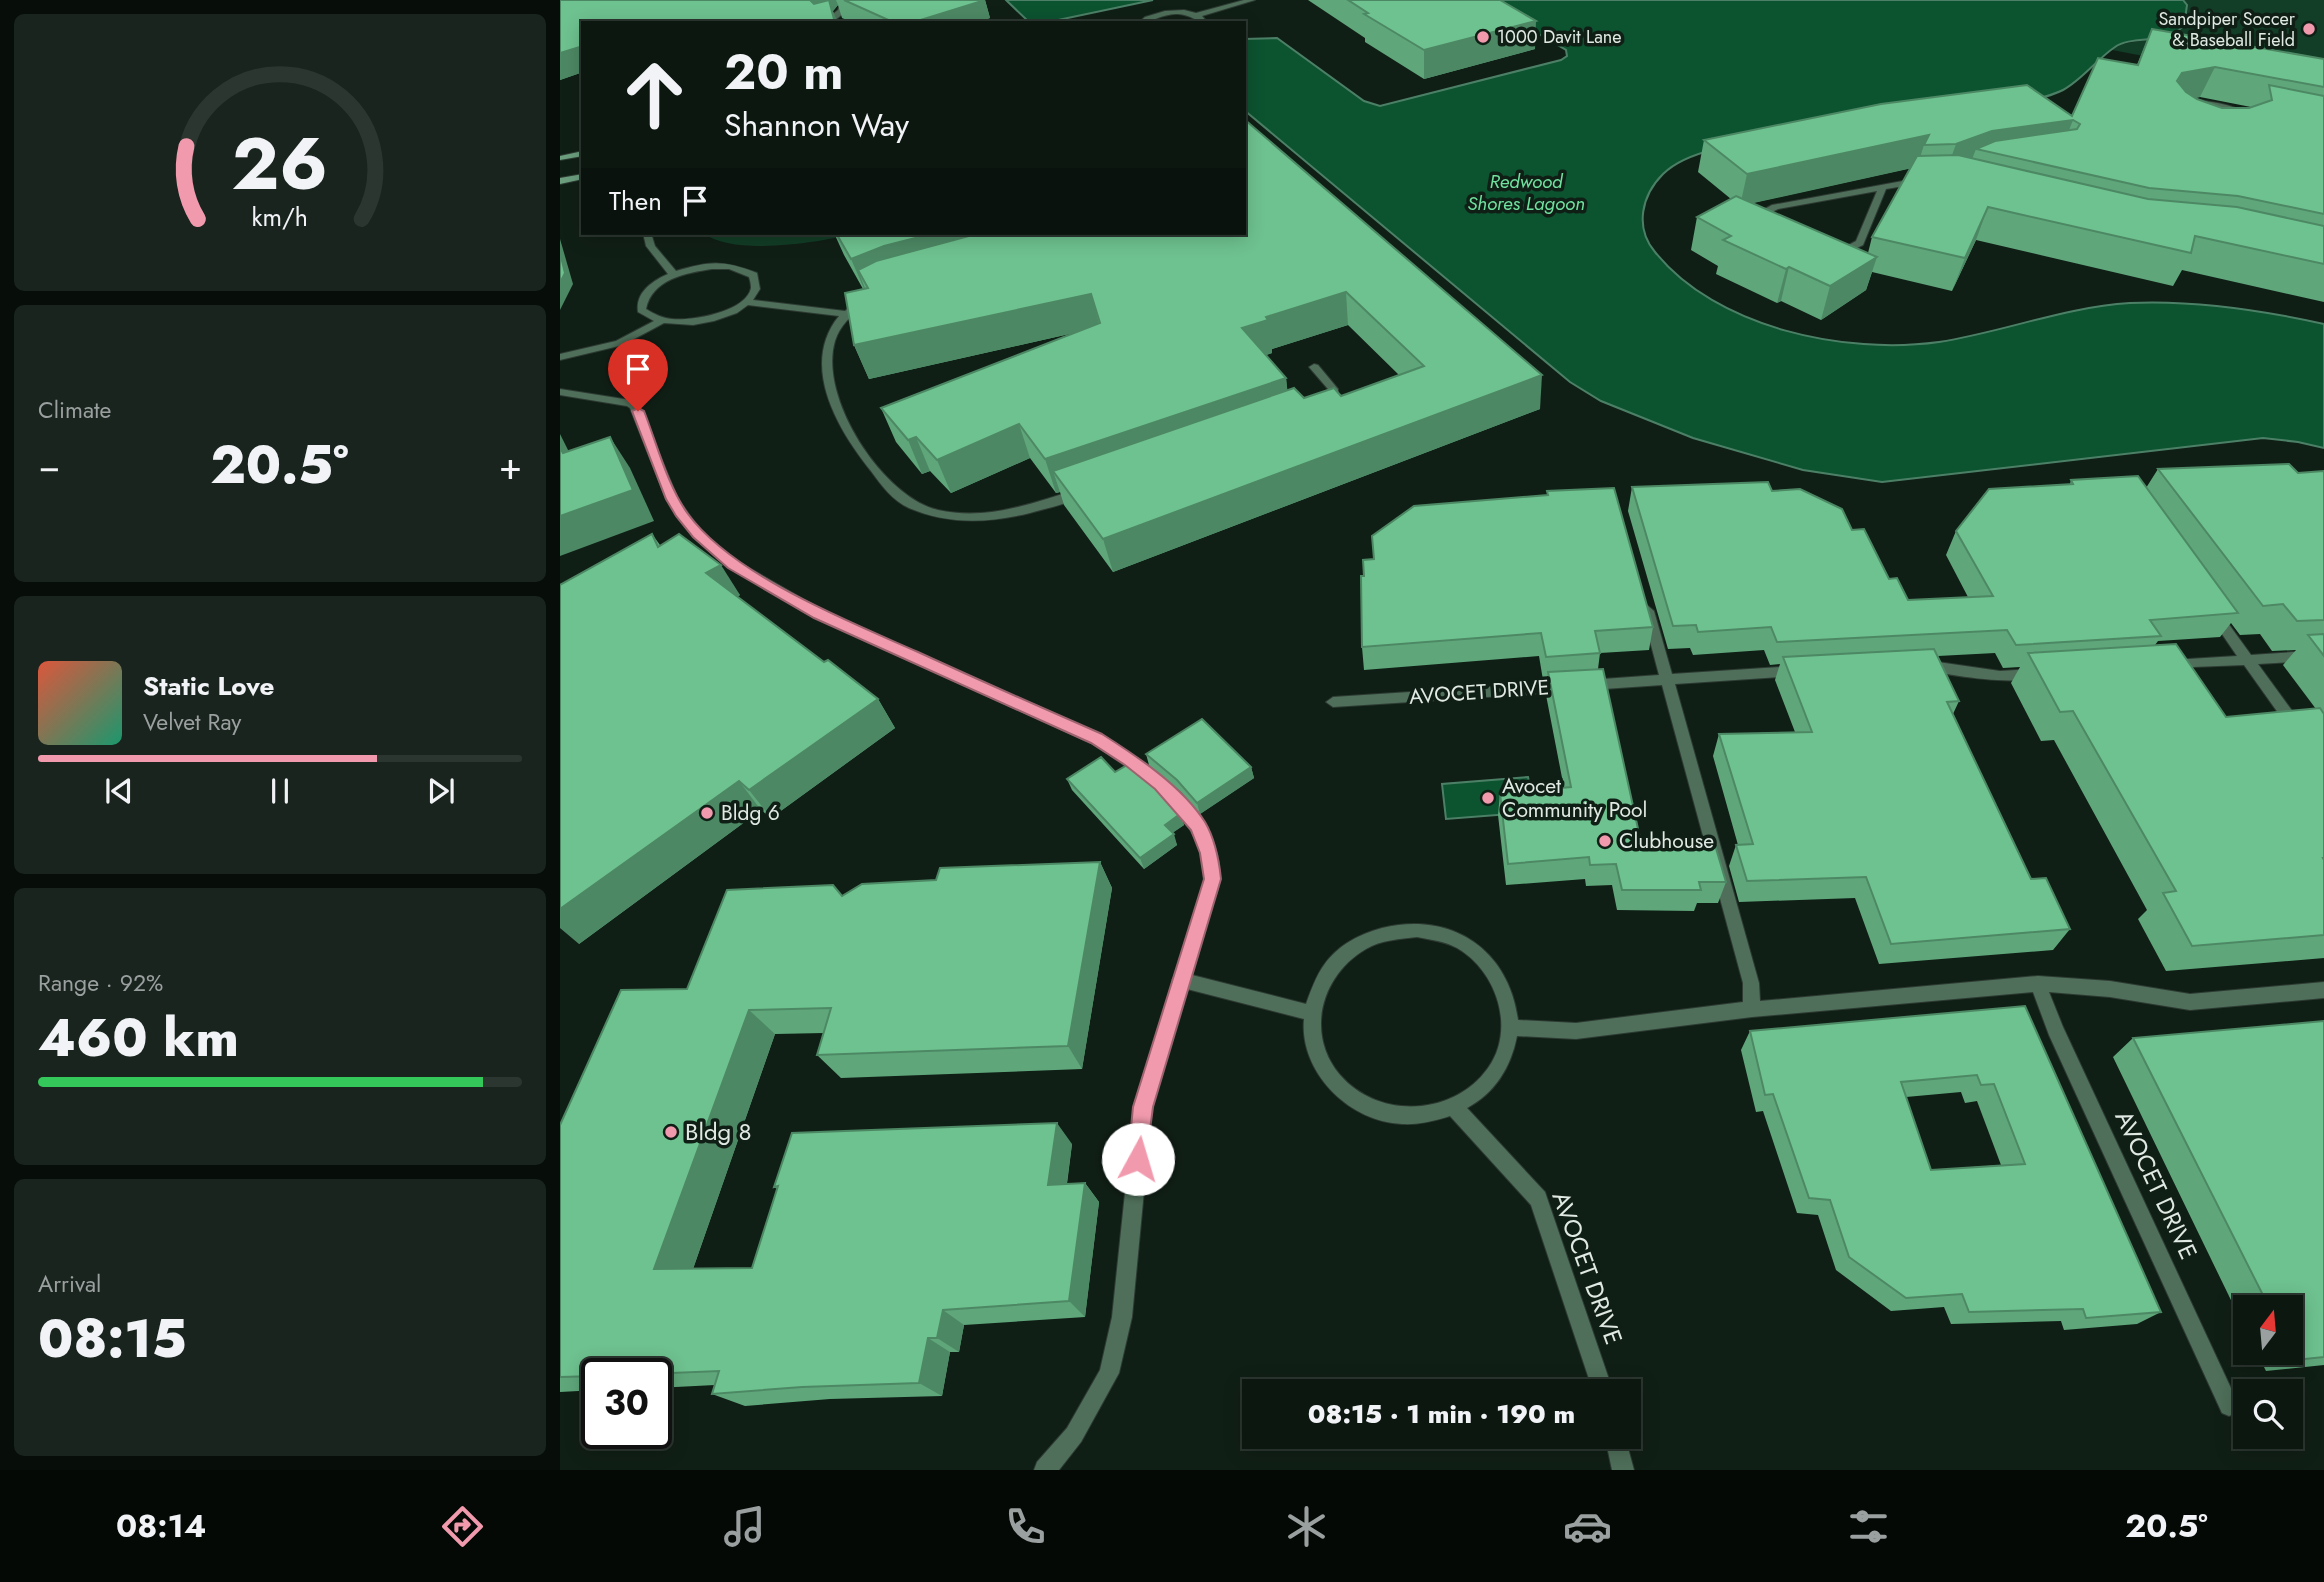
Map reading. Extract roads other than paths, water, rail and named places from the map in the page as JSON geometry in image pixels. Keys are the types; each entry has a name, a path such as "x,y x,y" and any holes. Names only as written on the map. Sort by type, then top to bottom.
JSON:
{"street":[{"path":"828,21 844,7 844,0"},
{"path":"1145,21 1150,17 1169,13 1197,15 1252,0"},
{"path":"1197,15 1203,21"},
{"path":"2213,103 2245,115 2252,126 2239,134 2213,134 2185,126 2176,121 2170,111 2179,103 2213,103 2250,111"},
{"path":"560,158 581,153"},
{"path":"560,181 581,176"},
{"path":"1770,232 1761,225 1760,220 1762,215 1774,207 1924,181"},
{"path":"1827,254 1845,252 1860,243 1883,187"},
{"path":"648,235 652,246 674,275"},
{"path":"712,266 744,269 754,275 757,283 755,292 746,302 724,314 693,323 660,322 648,317 641,310 647,292 674,275 712,266"},
{"path":"868,299 845,314 833,331 827,353 835,405 849,436 899,496 920,508 956,517 995,516 1026,511 1097,486"},
{"path":"746,302 845,314"},
{"path":"560,358 619,343 660,322"},
{"path":"1312,410 1329,400 1334,392 1329,382 1314,367"},
{"path":"560,392 630,403 635,407 672,499 697,534 733,564 819,614 1096,739 1131,761 1160,785 1198,826 1209,853 1213,879 1143,1107 1122,1317 1109,1373 1074,1435 1045,1470"},
{"path":"1642,592 1751,983 1752,1009"},
{"path":"2206,602 2308,744"},
{"path":"2151,666 2324,655"},
{"path":"1913,663 2000,676 2041,673"},
{"name":"AVOCET DRIVE","path":"1333,702 1817,669"},
{"path":"1417,930 1447,936 1474,950 1494,971 1508,998 1511,1028 1503,1059 1483,1086 1454,1107 1419,1115 1383,1113 1351,1098 1326,1074 1312,1045 1312,1013 1320,986 1336,962 1359,944 1387,933 1417,930"},
{"path":"1180,981 1312,1013"},
{"path":"1511,1028 1576,1031 1752,1009 2038,984 2110,989 2190,1002 2324,990"},
{"name":"AVOCET DRIVE","path":"2038,984 2055,1029 2229,1406"},
{"name":"AVOCET DRIVE","path":"1454,1107 1538,1199 1599,1379"},
{"path":"1618,1449 1623,1470"}],"water":[{"path":"1006,0 1153,0 1053,21 1028,21"},
{"name":"Redwood Shores Lagoon","path":"1481,0 2183,0 2187,5 2184,26 2178,31 2161,38 2120,44 2070,86 2048,96 1950,116 1730,146 1692,156 1676,164 1656,182 1643,212 1644,232 1655,252 1681,278 1712,300 1747,317 1824,339 1902,345 1939,342 2081,309 2154,302 2228,307 2324,324 2324,448 2263,438 1882,482 1803,470 1693,438 1601,401 1570,382 1246,112 1246,39 1277,38 1364,101 1380,106 1561,60 1567,56 1566,50"},
{"name":"Avocet Community Pool","path":"1528,777 1535,812 1446,819 1442,784"}],"place":[{"name":"Sandpiper Soccer & Baseball Field","path":"2309,29"},
{"name":"1000 Davit Lane","path":"1483,37"},
{"name":"Avocet Community Pool","path":"1488,798"},
{"name":"Bldg 6","path":"707,813"},
{"name":"Clubhouse","path":"1605,841"},
{"name":"Bldg 8","path":"671,1132"}]}
